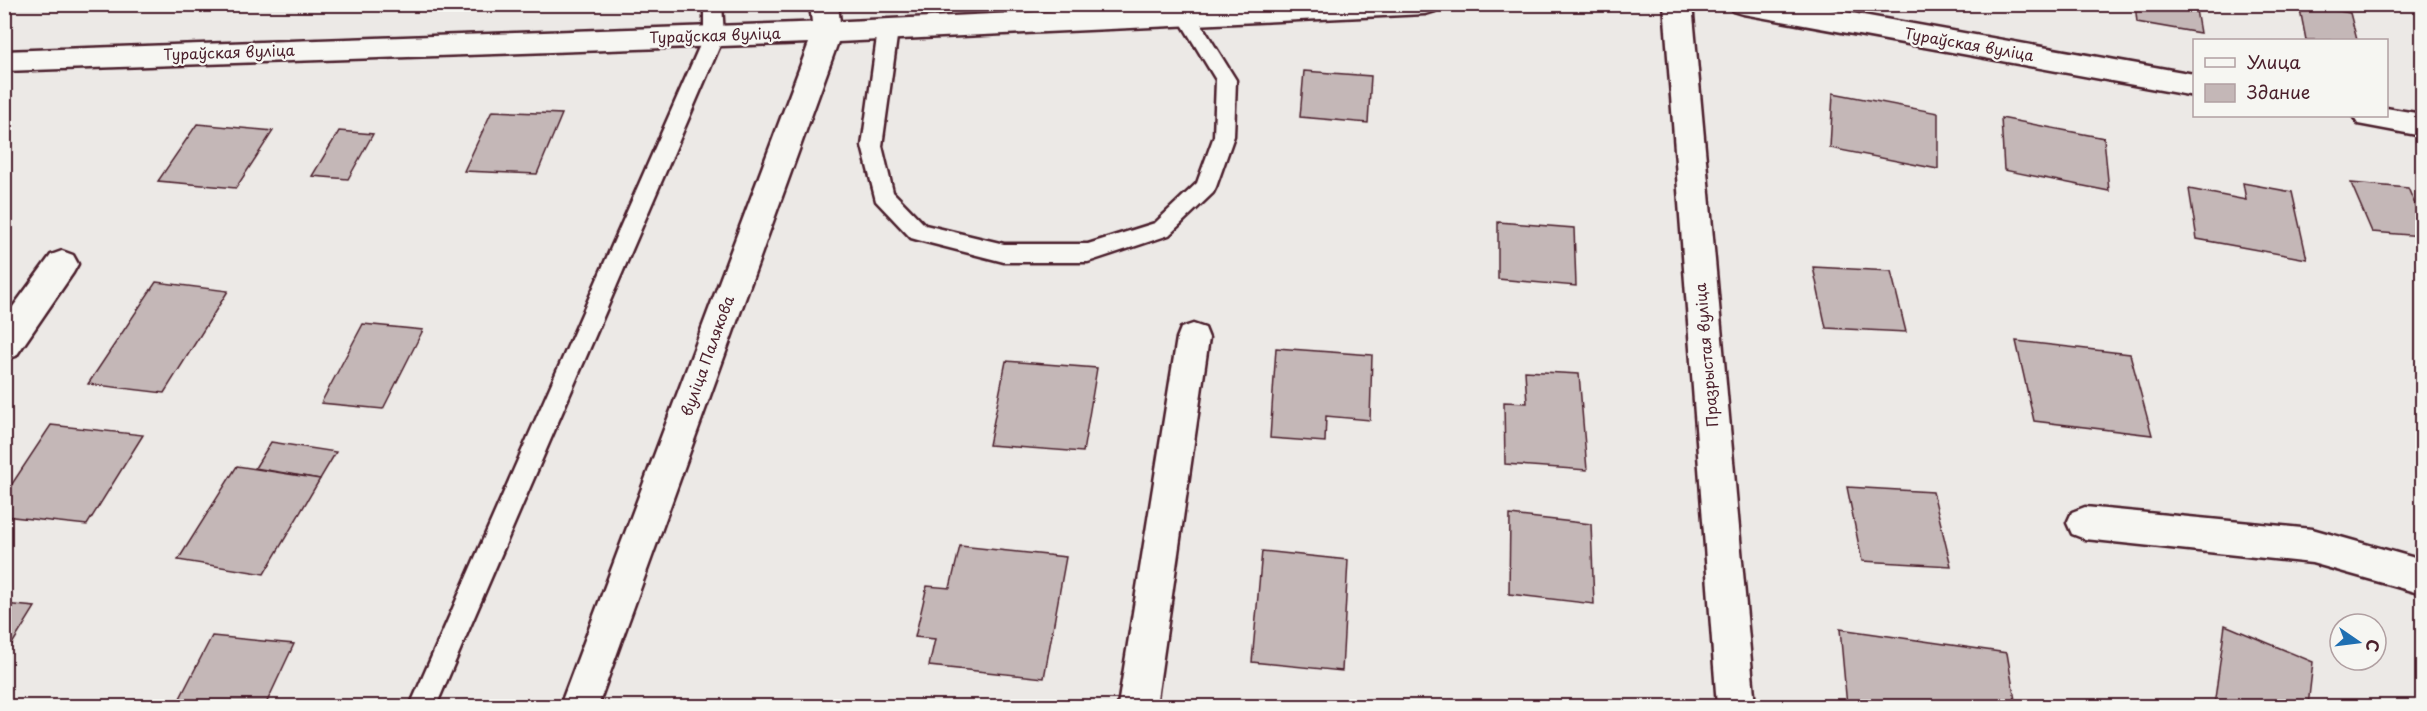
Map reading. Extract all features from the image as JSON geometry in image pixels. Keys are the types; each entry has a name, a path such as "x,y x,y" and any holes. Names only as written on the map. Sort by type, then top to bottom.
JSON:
{"street":[{"name":"Тураўская вуліца","path":"4,61 714,36 826,18 888,30 1425,4"},
{"name":"Празрыстая вуліца","path":"1678,4 1736,706"},
{"name":"Тураўская вуліца","path":"1743,4 2193,85"},
{"name":"вуліца Палякова","path":"579,706 826,18"},
{"path":"2374,117 2422,125"},
{"path":"4,346 62,264"},
{"path":"1137,706 1194,338"},
{"path":"2085,523 2313,546 2422,578"}],"lane":[{"path":"423,706 714,36 713,4"},
{"path":"888,30 872,146 883,195 918,232 1004,253 1089,253 1162,229 1206,187 1224,136 1226,80 1186,16"}],"building":[{"path":"2135,4 2195,4 2200,33 2137,22"},
{"path":"2299,4 2350,13 2357,39 2306,39"},
{"path":"1304,71 1371,76 1368,123 1300,117"},
{"path":"1833,93 1938,113 1938,169 1830,148"},
{"path":"492,111 562,114 537,174 464,171"},
{"path":"2001,118 2104,138 2109,191 2004,170"},
{"path":"197,124 273,131 236,188 158,181"},
{"path":"339,131 373,134 348,179 312,176"},
{"path":"2243,183 2292,192 2307,259 2197,239 2189,189 2246,200"},
{"path":"2351,183 2408,188 2422,221 2422,236 2372,232"},
{"path":"1498,222 1574,228 1576,286 1498,279"},
{"path":"1813,267 1891,271 1906,332 1826,328"},
{"path":"156,282 228,291 164,393 88,384"},
{"path":"363,324 423,330 383,409 321,403"},
{"path":"2016,341 2130,354 2152,435 2034,421"},
{"path":"1276,348 1372,355 1370,420 1326,416 1325,442 1270,438"},
{"path":"1006,361 1097,368 1083,452 989,445"},
{"path":"1525,371 1579,374 1587,470 1505,464 1504,402 1527,403"},
{"path":"51,425 143,435 87,525 4,516 4,496"},
{"path":"271,442 336,452 320,479 255,468"},
{"path":"237,466 320,479 264,574 178,560"},
{"path":"1847,487 1933,492 1951,566 1862,561"},
{"path":"1510,515 1591,524 1594,604 1509,594"},
{"path":"960,546 1066,557 1044,678 929,666 935,639 915,637 927,586 950,588"},
{"path":"1262,551 1348,560 1342,671 1252,662"},
{"path":"4,604 35,607 4,657"},
{"path":"2225,625 2313,662 2308,706 2214,706"},
{"path":"1840,629 2007,653 2016,706 1847,706"},
{"path":"212,636 294,644 265,706 176,706"}]}
